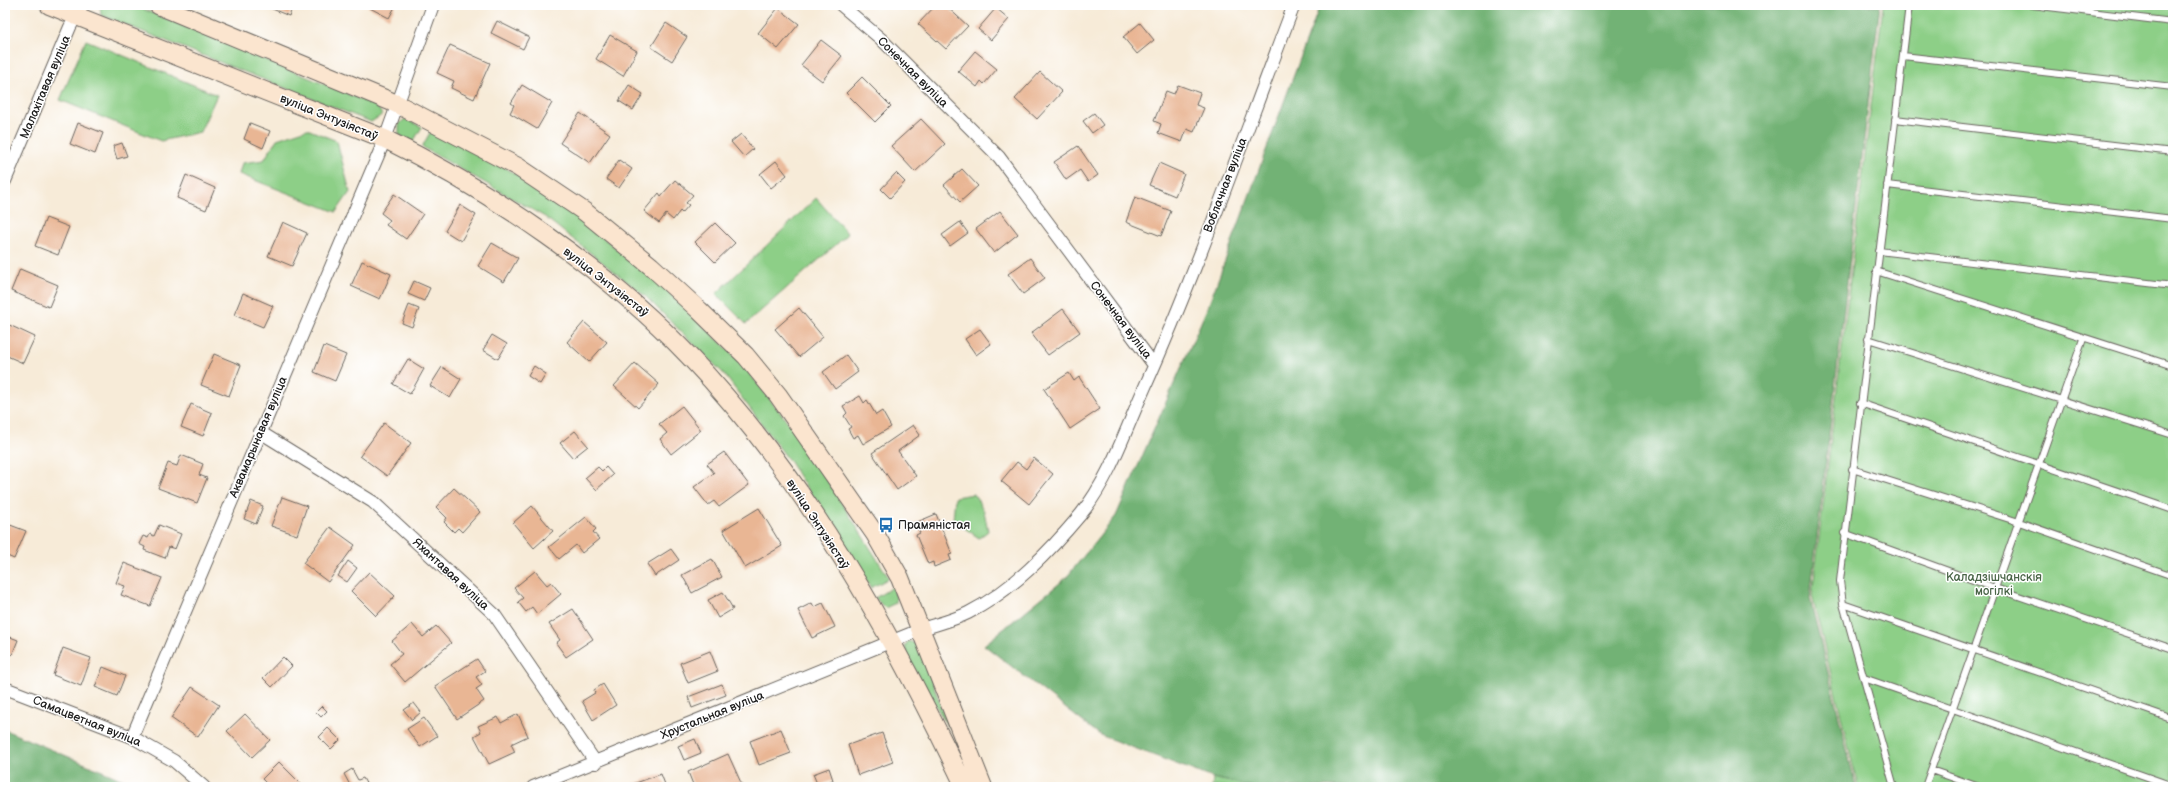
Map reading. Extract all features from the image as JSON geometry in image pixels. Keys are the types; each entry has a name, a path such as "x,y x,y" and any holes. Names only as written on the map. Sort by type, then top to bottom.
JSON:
{"street":[{"name":"вуліца Энтузіястаў","path":"49,5 79,10 385,139 446,171 517,215 643,310 690,356 771,453 812,512 890,642 938,730 965,787"},
{"path":"158,5 397,104 518,167 585,212 651,266 746,356 778,395 810,440 874,534 900,578 922,629 983,787"},
{"name":"Аквамарынавая вуліца","path":"132,737 385,139 433,5"},
{"name":"Сонечная вуліца","path":"841,5 881,40 999,157 1154,365 1107,471 1077,518 1043,556 1000,593 967,614 922,629 890,642"},
{"name":"Воблачная вуліца","path":"1154,365 1197,260 1294,5"},
{"name":"Малахітавая вуліца","path":"5,181 79,10"},
{"name":"Яхантавая вуліца","path":"260,432 372,502 494,614 596,763"},
{"name":"Хрустальная вуліца","path":"533,787 596,763 890,642"},
{"name":"Самацветная вуліца","path":"5,688 132,737 174,761 204,787"}],"lane":[{"path":"1894,787 1843,604 1840,581 1844,533 1909,5"},
{"path":"2032,5 2173,22"},
{"path":"1903,56 2173,87"},
{"path":"1895,119 2173,152"},
{"path":"1887,184 2173,219"},
{"path":"1879,251 2173,286"},
{"path":"1876,271 2173,366"},
{"path":"1868,338 2173,435"},
{"path":"1925,787 2083,338"},
{"path":"1860,403 2039,466 2173,510"},
{"path":"1852,469 2019,522 2173,576"},
{"path":"1844,533 1995,588 2173,649"},
{"path":"1843,604 1973,651 2173,719"},
{"path":"1864,678 2173,786"},
{"path":"1931,770 1979,787"}],"green space":[{"path":"100,5 133,5 377,106 382,115 371,122 101,15"},
{"path":"1320,5 1880,5 1810,598 1856,787 1254,787 1213,778 1100,735 984,645 1066,578 1116,516 1209,304"},
{"name":"Каладзішчанскія могілкі","path":"1883,5 2173,5 2173,787 1858,787 1812,596"},
{"path":"86,40 217,95 200,132 161,141 60,100"},
{"path":"405,119 422,127 413,142 399,135 399,124"},
{"path":"307,129 337,141 350,192 336,212 239,174 242,163 264,160 277,139"},
{"path":"432,129 501,165 556,200 657,281 738,359 802,440 889,578 871,588 788,459 724,374 645,296 545,217 422,147"},
{"path":"816,198 848,234 746,324 716,294"},
{"path":"974,494 984,511 988,531 979,538 953,520 955,497"},
{"path":"893,587 896,603 885,608 875,598"},
{"path":"908,641 917,644 923,654 948,727 907,657 905,646"},
{"path":"5,730 140,787 5,787"},
{"path":"1213,778 1254,787 1212,787"}],"building":[{"path":"263,5 293,5 289,16"},
{"path":"369,5 396,5 389,18 368,7"},
{"path":"936,5 945,5 968,26 946,49 918,24"},
{"path":"778,8 799,24 778,49 758,33"},
{"path":"996,8 1009,19 991,40 978,29"},
{"path":"497,21 529,37 523,49 491,33"},
{"path":"666,23 687,37 672,61 651,47"},
{"path":"1140,23 1154,40 1137,54 1123,37"},
{"path":"610,35 637,51 623,76 596,59"},
{"path":"821,40 842,56 822,81 801,65"},
{"path":"450,45 490,63 474,99 451,88 454,81 437,73"},
{"path":"975,51 997,69 984,84 981,81 977,87 958,71"},
{"path":"1040,72 1062,92 1037,119 1015,99"},
{"path":"862,77 891,106 875,122 846,93"},
{"path":"522,85 552,103 537,129 510,113 514,105 511,103"},
{"path":"629,85 643,94 633,110 619,101"},
{"path":"1178,85 1200,93 1196,105 1204,108 1194,132 1187,129 1182,142 1158,133 1161,124 1154,121 1166,91 1174,94"},
{"path":"580,113 610,134 590,163 560,143"},
{"path":"1094,113 1103,125 1092,133 1083,121"},
{"path":"921,119 945,144 915,172 891,146"},
{"path":"78,123 103,133 95,154 70,144"},
{"path":"250,123 270,131 263,148 244,139"},
{"path":"741,134 753,149 744,157 731,142"},
{"path":"122,143 127,156 117,159 113,146"},
{"path":"1078,146 1098,175 1088,182 1080,170 1066,180 1054,162"},
{"path":"619,160 632,169 619,188 606,179"},
{"path":"776,161 787,175 771,188 760,174"},
{"path":"1159,163 1184,174 1175,196 1149,185"},
{"path":"962,169 978,186 960,202 944,185"},
{"path":"896,173 905,182 890,198 881,189"},
{"path":"186,175 215,188 206,210 177,198"},
{"path":"675,180 693,195 686,203 689,205 682,213 680,211 673,220 666,214 659,223 644,211 659,193 661,196"},
{"path":"394,194 423,214 406,239 386,225 390,220 381,213"},
{"path":"1135,197 1171,211 1161,236 1126,222"},
{"path":"460,205 476,215 461,241 445,231"},
{"path":"1000,211 1018,234 994,253 976,229"},
{"path":"46,218 69,227 58,255 35,246"},
{"path":"283,222 307,233 292,266 268,256"},
{"path":"960,222 968,233 950,246 942,235"},
{"path":"715,223 735,243 715,262 695,242"},
{"path":"492,243 518,258 504,282 478,266"},
{"path":"1030,258 1045,278 1023,294 1008,274"},
{"path":"362,261 391,274 380,299 351,286"},
{"path":"20,269 58,285 49,307 11,291"},
{"path":"414,281 430,288 424,301 408,294"},
{"path":"243,293 273,306 263,327 234,315"},
{"path":"409,305 419,309 412,327 402,323"},
{"path":"799,308 823,337 799,357 775,329"},
{"path":"1063,309 1080,332 1048,355 1031,333"},
{"path":"584,322 607,342 589,362 567,342"},
{"path":"5,323 35,337 23,363 5,355"},
{"path":"980,329 991,344 976,355 965,339"},
{"path":"492,335 507,344 498,359 483,350"},
{"path":"324,346 346,355 335,381 314,372"},
{"path":"214,354 241,365 229,396 201,385"},
{"path":"846,355 858,372 835,389 823,372"},
{"path":"408,359 424,369 410,394 393,384"},
{"path":"635,363 659,384 638,408 614,386"},
{"path":"534,366 546,374 540,384 528,376"},
{"path":"442,367 461,379 450,398 430,386"},
{"path":"1069,373 1074,381 1079,377 1100,409 1070,429 1044,389"},
{"path":"860,396 864,403 867,400 876,415 882,411 891,427 863,444 858,435 853,438 848,429 851,427 844,416 847,413 843,406"},
{"path":"191,404 212,413 203,436 181,427"},
{"path":"682,406 701,430 671,454 660,439 667,433 659,424"},
{"path":"384,423 411,443 387,476 360,456"},
{"path":"913,425 920,435 898,451 916,476 897,490 872,453"},
{"path":"575,431 588,446 573,458 560,443"},
{"path":"724,452 749,485 719,507 714,501 708,505 694,487 714,473 707,464"},
{"path":"181,455 203,464 199,475 207,478 197,503 158,488 168,463 177,466"},
{"path":"1034,458 1053,474 1029,504 1001,481 1017,462 1026,469"},
{"path":"598,467 602,471 606,467 613,475 596,490 585,478"},
{"path":"454,488 480,512 462,532 458,528 454,532 444,522 447,518 436,507"},
{"path":"282,497 307,506 297,535 271,526"},
{"path":"251,501 263,506 256,524 244,519"},
{"path":"532,506 553,531 534,548 513,523"},
{"path":"759,508 782,546 745,568 723,530"},
{"path":"936,514 952,554 949,555 951,560 934,567 933,562 928,564 916,535 920,533 915,523"},
{"path":"586,517 596,529 593,532 599,539 582,553 576,545 559,559 549,547"},
{"path":"5,523 26,531 14,559 5,555"},
{"path":"159,525 181,534 175,549 169,547 165,558 144,550 145,547 139,544 143,536 148,538 150,534 154,536"},
{"path":"330,527 355,545 328,582 303,563"},
{"path":"671,549 679,560 655,576 647,564"},
{"path":"712,559 722,577 692,593 682,575"},
{"path":"348,561 357,568 347,582 338,576"},
{"path":"124,563 162,578 150,606 121,595 125,586 116,583"},
{"path":"535,571 547,585 551,582 561,594 537,614 532,607 526,612 518,602 523,598 514,588"},
{"path":"369,572 395,596 376,616 351,591"},
{"path":"723,592 733,609 718,618 708,600"},
{"path":"812,603 814,607 823,603 835,627 812,638 798,610"},
{"path":"573,609 593,639 566,657 556,643 560,640 549,624"},
{"path":"412,624 423,637 436,626 451,643 405,682 390,664 402,654 392,641"},
{"path":"5,635 18,640 12,655 5,652"},
{"path":"63,648 91,658 81,686 53,675"},
{"path":"710,651 718,671 688,683 680,663"},
{"path":"283,657 292,666 272,687 263,678"},
{"path":"477,659 485,671 476,677 482,685 476,689 484,701 457,719 435,686"},
{"path":"103,667 125,676 117,696 95,687"},
{"path":"603,684 616,705 593,720 582,701 595,693 594,690"},
{"path":"722,684 726,695 692,708 688,697"},
{"path":"192,687 219,705 198,737 171,718"},
{"path":"414,703 421,712 412,720 404,710"},
{"path":"322,706 327,711 321,717 316,712"},
{"path":"245,714 270,740 252,757 227,731"},
{"path":"518,714 528,736 511,744 515,752 489,764 474,736 481,732 478,726 498,717 501,723"},
{"path":"424,718 437,736 420,747 407,729"},
{"path":"328,728 340,740 331,749 319,737"},
{"path":"781,729 791,753 759,765 750,741"},
{"path":"882,733 893,762 858,775 848,745"},
{"path":"695,739 701,753 684,760 678,746"},
{"path":"728,754 742,785 738,787 694,787 688,772"},
{"path":"279,762 300,783 295,787 270,787 262,779"},
{"path":"829,768 833,780 818,786 813,774"},
{"path":"352,769 358,780 363,778 368,787 351,787 344,774"},
{"path":"661,774 666,787 634,787 633,784"}],"place":[{"name":"Прамяністая","path":"886,525"}]}
